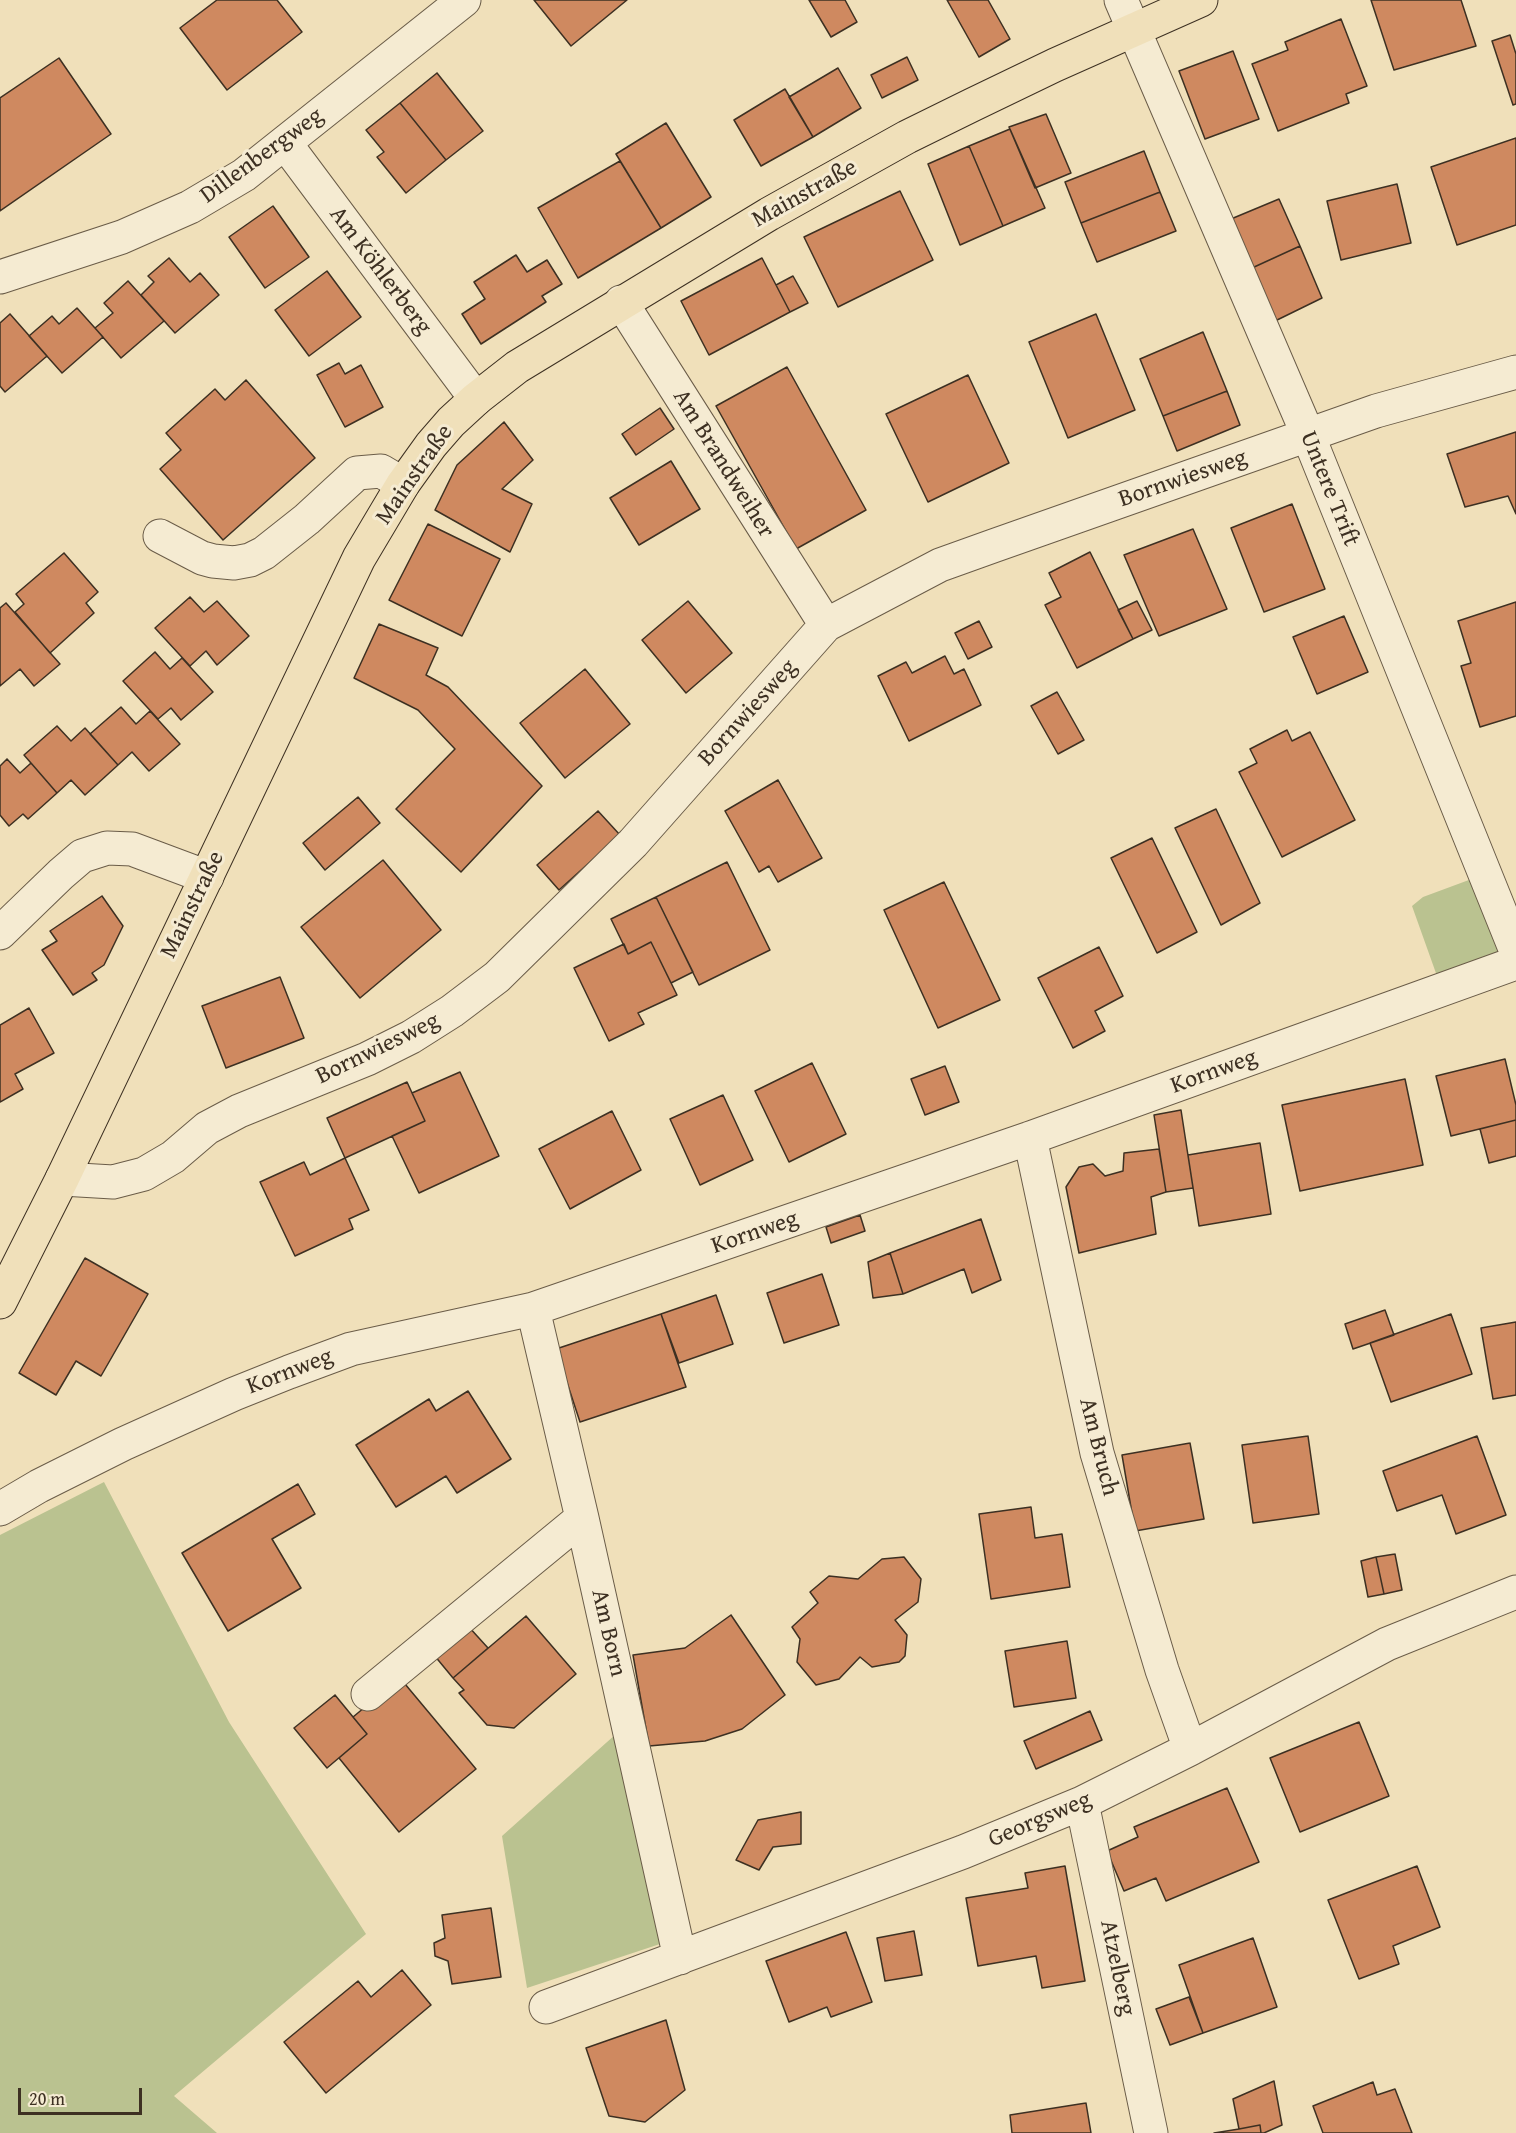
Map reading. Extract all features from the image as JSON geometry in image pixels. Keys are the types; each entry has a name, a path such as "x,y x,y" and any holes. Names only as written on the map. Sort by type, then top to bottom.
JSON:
{"main road":[{"name":"Mainstraße","path":"0,1302 62,1179 359,558 403,484 430,445 451,422 517,367 769,214 907,137 1055,64 1128,14 1201,0"}],"street":[{"name":"Dillenbergweg","path":"0,277 122,237 190,207 244,175 464,0"},
{"name":"Untere Trift","path":"1128,14 1308,435 1516,951"},
{"name":"Am Köhlerberg","path":"285,143 476,399"},
{"name":"Am Brandweiher","path":"621,302 826,626"},
{"name":"Bornwiesweg","path":"62,1179 113,1182 144,1174 173,1157 207,1128 239,1111 367,1059 411,1037 452,1011 497,977 633,843 826,626 940,565 1376,411 1516,372"},
{"path":"160,536 202,558 213,561 234,563 250,560 264,553 307,519 357,473 381,471 403,484"},
{"path":"0,933 82,856 107,848 132,849 207,877"},
{"name":"Kornweg","path":"0,1509 39,1486 123,1444 289,1372 351,1350 533,1309 1030,1138 1516,963"},
{"name":"Am Bruch","path":"1030,1138 1097,1453 1162,1670 1190,1749"},
{"name":"Am Born","path":"533,1309 680,1959"},
{"path":"368,1694 582,1518"},
{"name":"Georgsweg","path":"546,2007 963,1852 1082,1803 1190,1749 1388,1644 1516,1592"},
{"name":"Atzelberg","path":"1082,1803 1151,2133"}],"green space":[{"path":"1477,877 1505,949 1437,976 1412,906 1423,897"},
{"path":"104,1482 229,1722 366,1934 174,2096 217,2133 0,2133 0,1535"},
{"path":"616,1734 660,1944 527,1988 502,1836"}],"building":[{"path":"217,0 277,0 302,32 227,90 180,28"},
{"path":"534,0 627,0 571,46"},
{"path":"809,0 845,0 857,22 831,37"},
{"path":"947,0 988,0 1010,39 979,57"},
{"path":"1371,0 1461,0 1476,46 1394,70"},
{"path":"1341,19 1367,86 1346,94 1349,103 1278,131 1252,64 1288,50 1285,42"},
{"path":"1510,35 1516,54 1516,104 1513,105 1492,41"},
{"path":"1233,51 1259,119 1205,139 1179,71"},
{"path":"907,57 918,80 882,98 871,75"},
{"path":"59,58 111,134 0,211 0,98"},
{"path":"838,68 861,108 813,137 789,97"},
{"path":"437,73 483,131 446,160 400,103"},
{"path":"785,89 813,137 761,166 734,120"},
{"path":"400,103 446,160 406,193 377,157 384,152 366,130"},
{"path":"1046,114 1071,173 1035,188 1009,127"},
{"path":"666,123 711,197 661,228 616,154"},
{"path":"1010,129 1045,208 1003,226 969,146"},
{"path":"1516,138 1516,225 1457,245 1431,167"},
{"path":"969,146 1003,226 960,245 928,164"},
{"path":"1144,151 1160,192 1081,223 1065,182"},
{"path":"620,161 661,228 578,278 538,208"},
{"path":"1397,184 1411,243 1341,260 1327,201"},
{"path":"900,191 933,260 838,307 804,237"},
{"path":"1160,192 1176,231 1097,262 1081,223"},
{"path":"1279,199 1300,246 1252,268 1231,219"},
{"path":"273,206 309,257 265,288 229,237"},
{"path":"1300,246 1322,298 1273,322 1252,268"},
{"path":"516,255 527,272 547,260 562,284 542,296 546,302 481,344 462,314 485,299 474,282"},
{"path":"169,258 190,282 200,273 219,295 175,333 141,295 154,282 148,276"},
{"path":"762,258 790,312 709,355 681,301"},
{"path":"327,271 361,317 309,356 275,310"},
{"path":"793,276 808,303 790,312 776,285"},
{"path":"128,281 164,321 121,358 95,328 113,313 104,303"},
{"path":"77,308 103,337 62,373 29,336 52,316 59,324"},
{"path":"10,314 47,356 5,392 0,386 0,323"},
{"path":"1096,314 1135,410 1068,438 1029,342"},
{"path":"1203,332 1227,391 1163,416 1140,359"},
{"path":"339,363 345,374 361,365 383,407 345,427 317,375"},
{"path":"787,367 866,510 796,549 716,406"},
{"path":"968,375 1009,463 928,502 886,414"},
{"path":"246,380 315,458 223,540 160,469 181,450 166,433 215,389 225,400"},
{"path":"1227,391 1240,425 1177,451 1163,416"},
{"path":"660,408 674,429 636,455 622,434"},
{"path":"504,422 533,460 502,489 532,504 510,552 435,510 457,465"},
{"path":"1516,432 1516,514 1508,496 1465,507 1447,454"},
{"path":"671,461 700,509 639,545 610,498"},
{"path":"1292,504 1325,589 1264,612 1231,528"},
{"path":"428,524 500,559 462,636 389,600"},
{"path":"1193,529 1227,609 1159,636 1124,555"},
{"path":"1090,552 1133,639 1077,668 1045,605 1061,597 1049,573"},
{"path":"64,553 98,592 86,603 94,613 50,653 15,612 24,604 16,594"},
{"path":"190,597 204,612 217,601 249,636 217,665 206,651 190,666 155,628"},
{"path":"688,601 732,653 686,693 642,640"},
{"path":"1137,601 1152,630 1133,639 1118,610"},
{"path":"1516,602 1516,716 1480,727 1461,666 1471,663 1458,621"},
{"path":"6,603 60,664 34,686 20,669 0,686 0,608"},
{"path":"1344,616 1368,672 1317,694 1293,637"},
{"path":"979,621 992,647 968,659 955,633"},
{"path":"379,624 438,648 426,675 448,687 542,786 461,872 396,809 455,749 418,710 354,678"},
{"path":"155,652 170,669 182,658 213,692 181,720 171,708 158,719 123,681"},
{"path":"945,656 954,674 964,669 981,705 909,741 878,676 906,662 912,673"},
{"path":"585,669 630,724 565,778 520,723"},
{"path":"1057,692 1084,740 1058,754 1031,706"},
{"path":"121,707 136,724 150,711 180,744 149,771 132,752 118,765 90,734"},
{"path":"57,726 71,741 85,728 118,765 85,795 71,780 57,793 24,755"},
{"path":"1287,730 1292,741 1310,732 1355,820 1282,857 1239,772 1257,763 1250,749"},
{"path":"7,759 20,773 31,763 57,793 28,819 23,814 9,826 0,815 0,766"},
{"path":"778,780 822,858 778,882 769,866 759,872 725,811"},
{"path":"358,797 380,823 325,870 303,843"},
{"path":"1216,809 1260,903 1221,925 1175,828"},
{"path":"598,811 620,835 559,890 537,865"},
{"path":"1152,838 1197,932 1157,953 1111,858"},
{"path":"383,860 441,930 360,998 301,927"},
{"path":"727,862 770,950 699,985 656,897"},
{"path":"944,882 1000,1000 938,1028 884,910"},
{"path":"102,896 123,926 104,965 92,973 97,980 73,995 42,950 57,941 50,931"},
{"path":"656,897 693,972 671,983 651,942 628,954 611,919"},
{"path":"651,942 677,995 638,1013 644,1024 609,1041 574,968 624,944 628,954"},
{"path":"1099,947 1123,996 1095,1011 1105,1031 1073,1048 1038,978"},
{"path":"280,977 304,1038 226,1068 202,1006"},
{"path":"29,1008 54,1053 15,1074 23,1089 0,1102 0,1025"},
{"path":"1505,1059 1516,1105 1516,1120 1451,1136 1436,1076"},
{"path":"812,1063 846,1134 789,1162 755,1091"},
{"path":"945,1066 959,1102 925,1115 911,1079"},
{"path":"460,1072 499,1156 419,1193 392,1136 425,1121 412,1093"},
{"path":"1405,1079 1423,1165 1300,1191 1282,1105"},
{"path":"407,1082 425,1121 345,1158 327,1118"},
{"path":"723,1095 753,1160 700,1185 670,1119"},
{"path":"1181,1110 1193,1188 1166,1192 1154,1115"},
{"path":"612,1111 641,1170 570,1209 539,1149"},
{"path":"1516,1120 1516,1156 1489,1163 1480,1129"},
{"path":"1260,1143 1271,1214 1199,1226 1188,1155"},
{"path":"1159,1149 1166,1192 1151,1197 1156,1234 1079,1253 1066,1187 1079,1167 1093,1164 1105,1176 1123,1171 1124,1153"},
{"path":"345,1158 369,1210 349,1219 353,1229 295,1256 260,1182 304,1162 310,1175"},
{"path":"860,1215 865,1231 831,1243 826,1227"},
{"path":"981,1219 1001,1280 972,1293 964,1269 903,1294 890,1253"},
{"path":"890,1253 903,1294 873,1298 868,1262"},
{"path":"85,1258 148,1294 101,1376 76,1361 56,1395 19,1373"},
{"path":"822,1274 839,1325 784,1343 767,1293"},
{"path":"716,1295 733,1344 679,1363 661,1314"},
{"path":"1385,1310 1394,1335 1353,1349 1345,1324"},
{"path":"661,1314 686,1387 580,1422 556,1349"},
{"path":"1451,1314 1472,1374 1391,1402 1370,1343"},
{"path":"1516,1322 1516,1395 1493,1399 1481,1328"},
{"path":"468,1391 511,1459 457,1493 446,1476 396,1507 356,1445 429,1399 436,1411"},
{"path":"1308,1436 1319,1514 1253,1523 1242,1445"},
{"path":"1477,1436 1506,1515 1456,1534 1442,1495 1397,1511 1383,1471"},
{"path":"1190,1443 1204,1519 1135,1531 1122,1455"},
{"path":"298,1484 315,1514 272,1539 301,1588 228,1631 182,1553"},
{"path":"1031,1507 1035,1538 1062,1534 1070,1587 991,1599 979,1514"},
{"path":"1395,1554 1402,1590 1384,1594 1376,1557"},
{"path":"904,1557 921,1579 918,1602 895,1620 907,1635 905,1656 899,1662 872,1667 860,1657 839,1679 816,1685 797,1662 800,1639 792,1627 818,1603 810,1592 829,1576 858,1579 882,1559"},
{"path":"1376,1557 1384,1594 1368,1597 1361,1561"},
{"path":"731,1615 785,1695 742,1729 705,1741 649,1746 633,1655 685,1648"},
{"path":"526,1616 576,1674 514,1728 487,1725 459,1693 464,1690 453,1678"},
{"path":"468,1626 488,1648 453,1678 434,1655"},
{"path":"1067,1641 1076,1698 1014,1707 1005,1651"},
{"path":"400,1678 476,1769 399,1832 339,1758 367,1734 353,1717"},
{"path":"335,1695 367,1734 327,1768 294,1728"},
{"path":"1090,1711 1102,1740 1036,1769 1024,1741"},
{"path":"1359,1722 1389,1796 1300,1832 1270,1758"},
{"path":"1227,1788 1259,1862 1166,1901 1156,1878 1124,1891 1107,1851 1138,1837 1134,1827"},
{"path":"801,1812 801,1844 773,1847 759,1870 736,1860 758,1820"},
{"path":"1065,1866 1085,1981 1042,1988 1036,1956 978,1966 966,1898 1028,1888 1025,1873"},
{"path":"1417,1866 1440,1927 1393,1946 1399,1964 1359,1979 1328,1900"},
{"path":"491,1908 501,1977 452,1984 448,1961 435,1956 434,1943 445,1938 442,1915"},
{"path":"914,1931 922,1975 885,1981 877,1938"},
{"path":"846,1932 872,2002 831,2017 827,2007 789,2022 766,1961"},
{"path":"1253,1938 1277,2007 1203,2033 1179,1965"},
{"path":"402,1970 431,2005 326,2093 284,2042 358,1981 371,1997"},
{"path":"1189,1997 1203,2033 1170,2045 1156,2009"},
{"path":"666,2020 685,2090 645,2122 609,2116 586,2048"},
{"path":"1274,2081 1282,2125 1264,2133 1261,2133 1260,2125 1239,2129 1233,2099"},
{"path":"1373,2082 1377,2095 1395,2089 1412,2133 1323,2133 1313,2106"},
{"path":"1086,2103 1091,2133 1012,2133 1010,2115"},
{"path":"1260,2125 1261,2133 1214,2133 1239,2129"}]}
